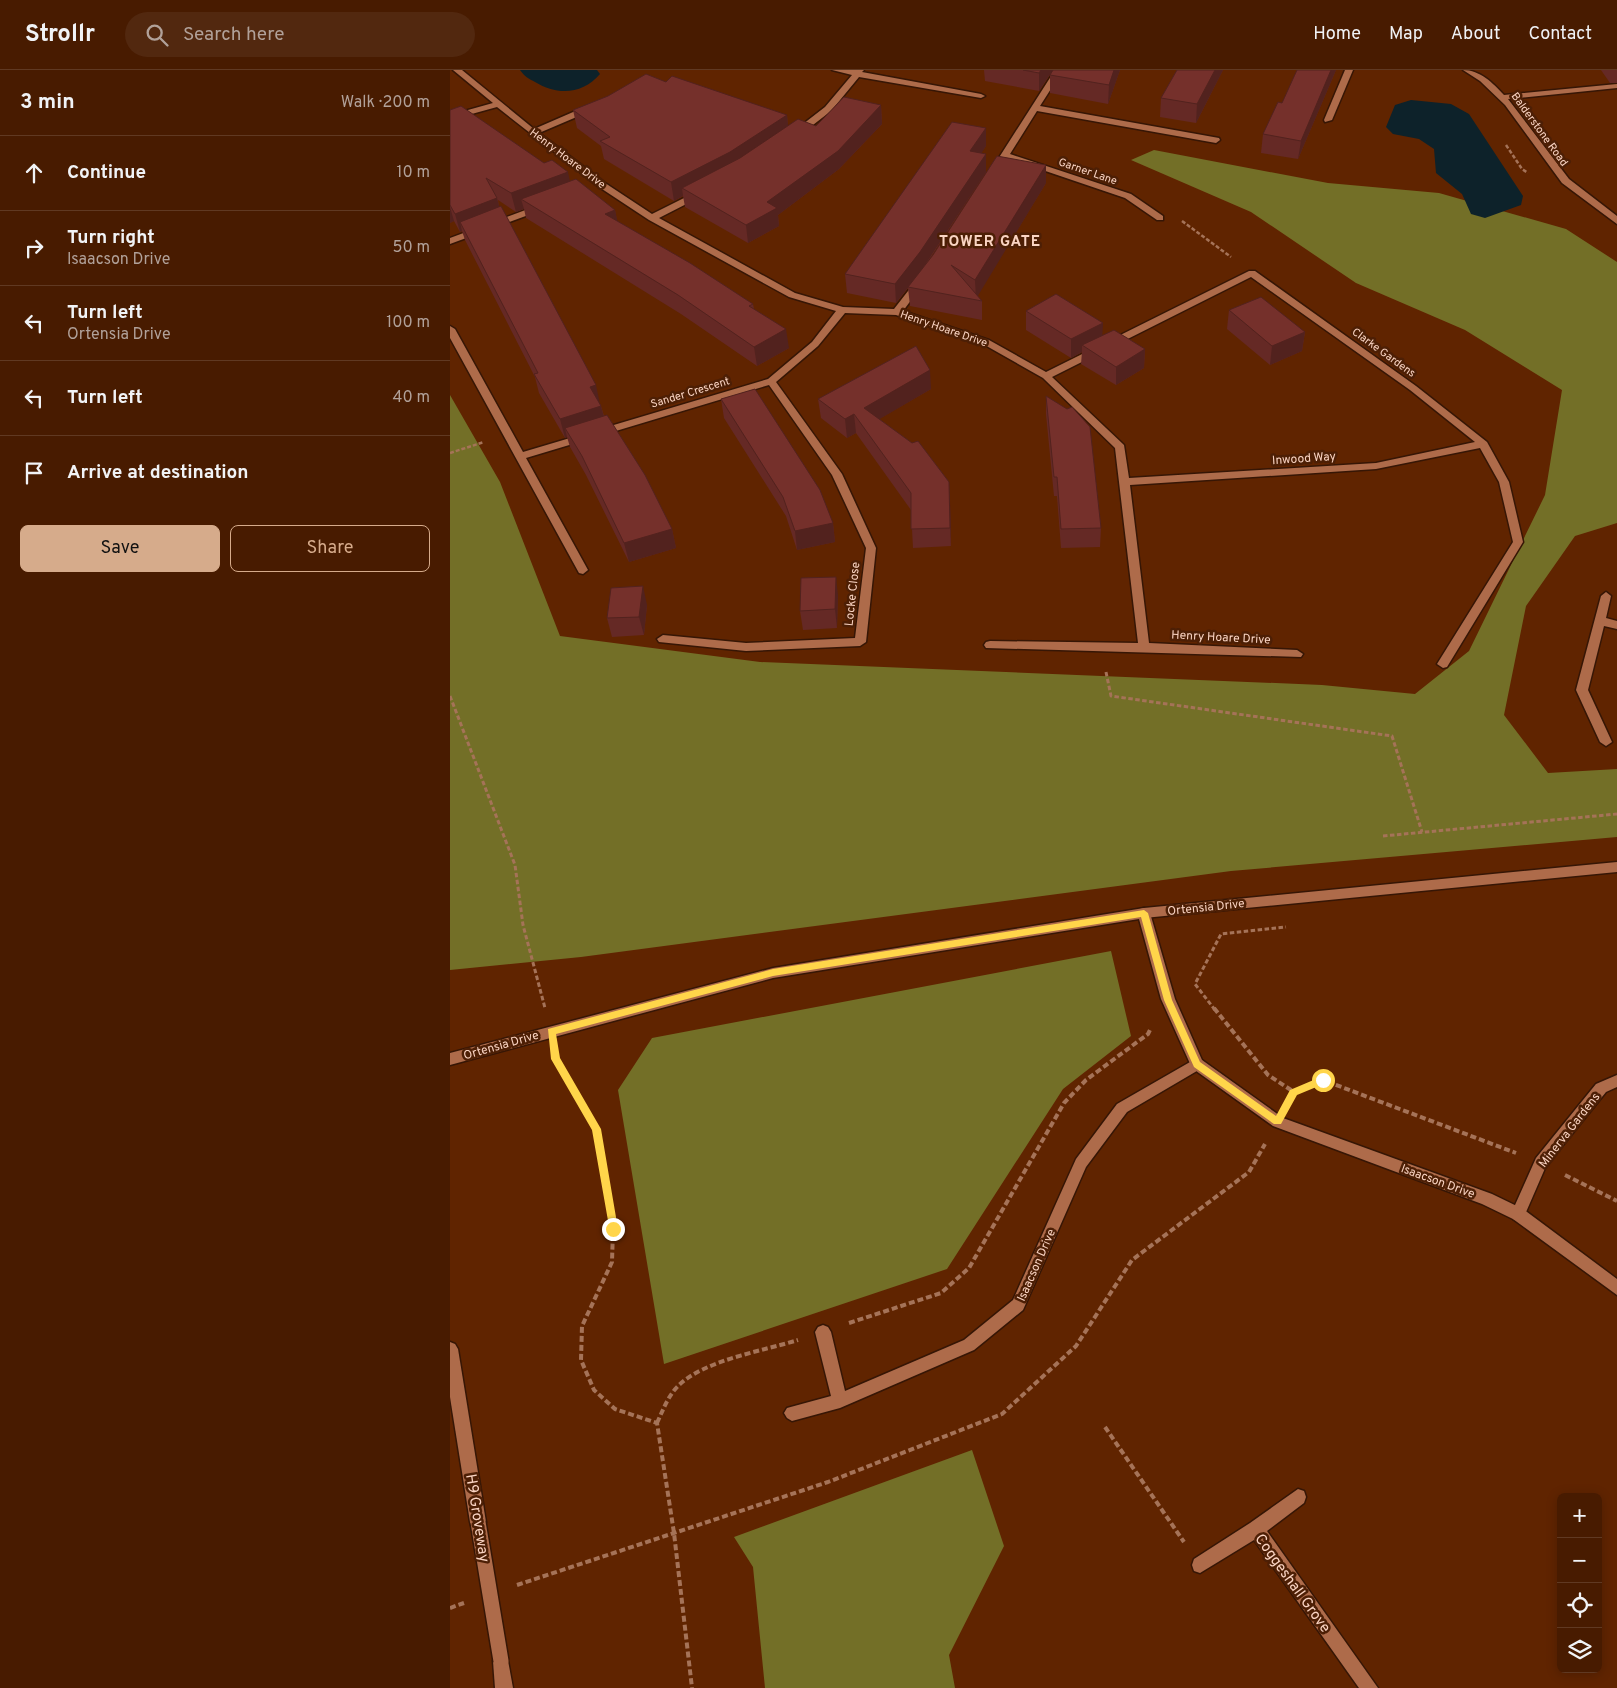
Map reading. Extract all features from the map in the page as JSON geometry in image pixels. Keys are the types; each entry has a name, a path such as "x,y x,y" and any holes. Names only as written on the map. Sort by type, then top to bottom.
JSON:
{"street":[{"name":"Henry Hoare Drive","path":"458,70 597,186 792,295 842,310 897,312 986,342 1046,376 1120,447 1144,647"},
{"path":"836,70 859,72 981,96"},
{"path":"989,178 1059,70"},
{"path":"1328,120 1349,70"},
{"name":"Balderstone Road","path":"1467,70 1485,79 1504,97 1561,177 1617,221"},
{"path":"791,138 828,108 859,72"},
{"path":"1504,97 1617,86"},
{"path":"533,132 603,103"},
{"path":"450,118 499,104"},
{"path":"1035,108 1216,140"},
{"name":"Garner Lane","path":"1004,155 1128,196 1160,218"},
{"path":"652,218 704,191"},
{"path":"450,241 548,205"},
{"name":"Clarke Gardens","path":"1046,376 1252,272 1412,388 1483,444 1504,482 1518,542 1442,664"},
{"path":"897,312 927,273"},
{"name":"Sander Crescent","path":"520,456 771,381 815,344 842,310"},
{"path":"450,329 583,570"},
{"name":"Locke Close","path":"663,639 746,647 860,642 870,548 837,474 771,381"},
{"name":"Inwood Way","path":"1124,482 1376,466 1483,444"},
{"path":"1606,596 1582,690 1606,742"},
{"path":"1600,621 1617,625"},
{"name":"Henry Hoare Drive","path":"990,645 1144,647 1298,654"},
{"name":"Ortensia Drive","path":"450,1059 773,973 1144,913 1617,867"},
{"path":"1144,913 1168,1000 1197,1064"},
{"name":"Isaacson Drive","path":"792,1412 840,1401 970,1345 1018,1305 1081,1163 1122,1108 1197,1064 1278,1122 1487,1199 1518,1214 1617,1288"},
{"name":"Minerva Gardens","path":"1518,1214 1541,1162 1602,1088 1617,1081"},
{"path":"823,1332 840,1401"},
{"name":"H9 Groveway","path":"450,1348 504,1688"},
{"path":"1256,1529 1298,1497"},
{"name":"Coggeshall Grove","path":"1200,1565 1256,1529 1369,1688"}],"path":[{"path":"450,453 509,435"},
{"path":"1101,646 1111,696 1392,736 1422,832"},
{"path":"450,696 515,865 523,925 551,1031 556,1059 596,1129 613,1229 612,1262 582,1326 581,1360 594,1390 615,1409 657,1423"},
{"path":"1383,836 1617,814"},
{"path":"1291,927 1222,934 1195,984 1268,1075 1294,1092"},
{"path":"692,1688 674,1533 657,1423 666,1402 683,1382 701,1372 941,1293 955,1283 969,1268 1064,1103 1086,1080 1148,1034 1168,1000"},
{"path":"514,1586 828,1482 1002,1414 1076,1346 1132,1260 1249,1172 1294,1092 1323,1080 1541,1162 1617,1201"},
{"path":"1105,1427 1200,1565"},
{"path":"450,1608 468,1602"}],"shaded area":[{"path":"1154,150 1328,183 1439,193 1566,229 1617,262 1617,523 1575,536 1526,606 1504,715 1548,773 1617,769 1617,837 1231,871 581,957 450,970 450,395 500,482 560,636 760,662 1322,685 1415,694 1469,651 1545,495 1562,390 1465,330 1356,283 1251,212 1131,160"},
{"path":"1111,951 1131,1036 1063,1089 947,1269 664,1364 618,1090 652,1038"},
{"path":"972,1450 1004,1546 949,1655 955,1688 765,1688 753,1567 734,1537"}],"water":[{"path":"520,70 597,70 600,74 586,86 570,91 561,91 544,86 523,74"},
{"path":"1411,100 1451,104 1469,114 1523,196 1521,205 1485,218 1471,214 1462,194 1436,173 1434,149 1419,139 1393,134 1386,127 1395,105"}],"building":[{"path":"1023,70 1041,70 1039,73"},
{"path":"1053,70 1114,70 1109,85 1050,75"},
{"path":"1177,70 1215,70 1197,104 1161,98"},
{"path":"1297,70 1331,70 1301,141 1263,134 1278,102 1282,103"},
{"path":"646,74 666,82 672,76 787,115 730,152 671,182 600,141 610,137 573,110 608,96"},
{"path":"844,97 881,105 838,151 767,202 777,208 746,225 682,188 740,158 798,119 816,126"},
{"path":"461,106 544,163 552,160 568,172 511,193 486,178 497,198 455,214 450,205 450,110"},
{"path":"952,122 986,128 970,151 986,154 920,252 895,284 845,274"},
{"path":"997,156 1046,165 975,280 951,265 982,301 908,287 933,255"},
{"path":"576,179 615,210 605,214 690,263 753,304 749,306 786,329 754,347 678,295 521,199"},
{"path":"501,206 596,385 590,387 601,406 560,419 534,374 538,373 460,222"},
{"path":"1056,294 1103,323 1071,339 1026,311"},
{"path":"1261,297 1305,332 1272,346 1229,310"},
{"path":"1114,330 1145,349 1116,367 1082,345"},
{"path":"916,346 930,370 864,408 912,443 918,441 949,482 950,528 911,529 911,493 854,414 845,419 818,399"},
{"path":"755,389 820,490 833,523 795,531 783,497 721,399"},
{"path":"1046,396 1067,409 1072,407 1090,427 1101,528 1061,529 1057,477 1054,477"},
{"path":"607,415 645,475 672,529 624,543 582,456 565,428"},
{"path":"836,577 835,609 800,611 801,578"},
{"path":"643,586 639,617 607,618 611,588"}],"district":[{"name":"TOWER GATE","path":"990,241"}],"route":[{"path":"613,1229 596,1129 556,1059 551,1031 773,973 1144,913 1168,1000 1197,1064 1278,1122 1294,1092 1323,1080"}]}
